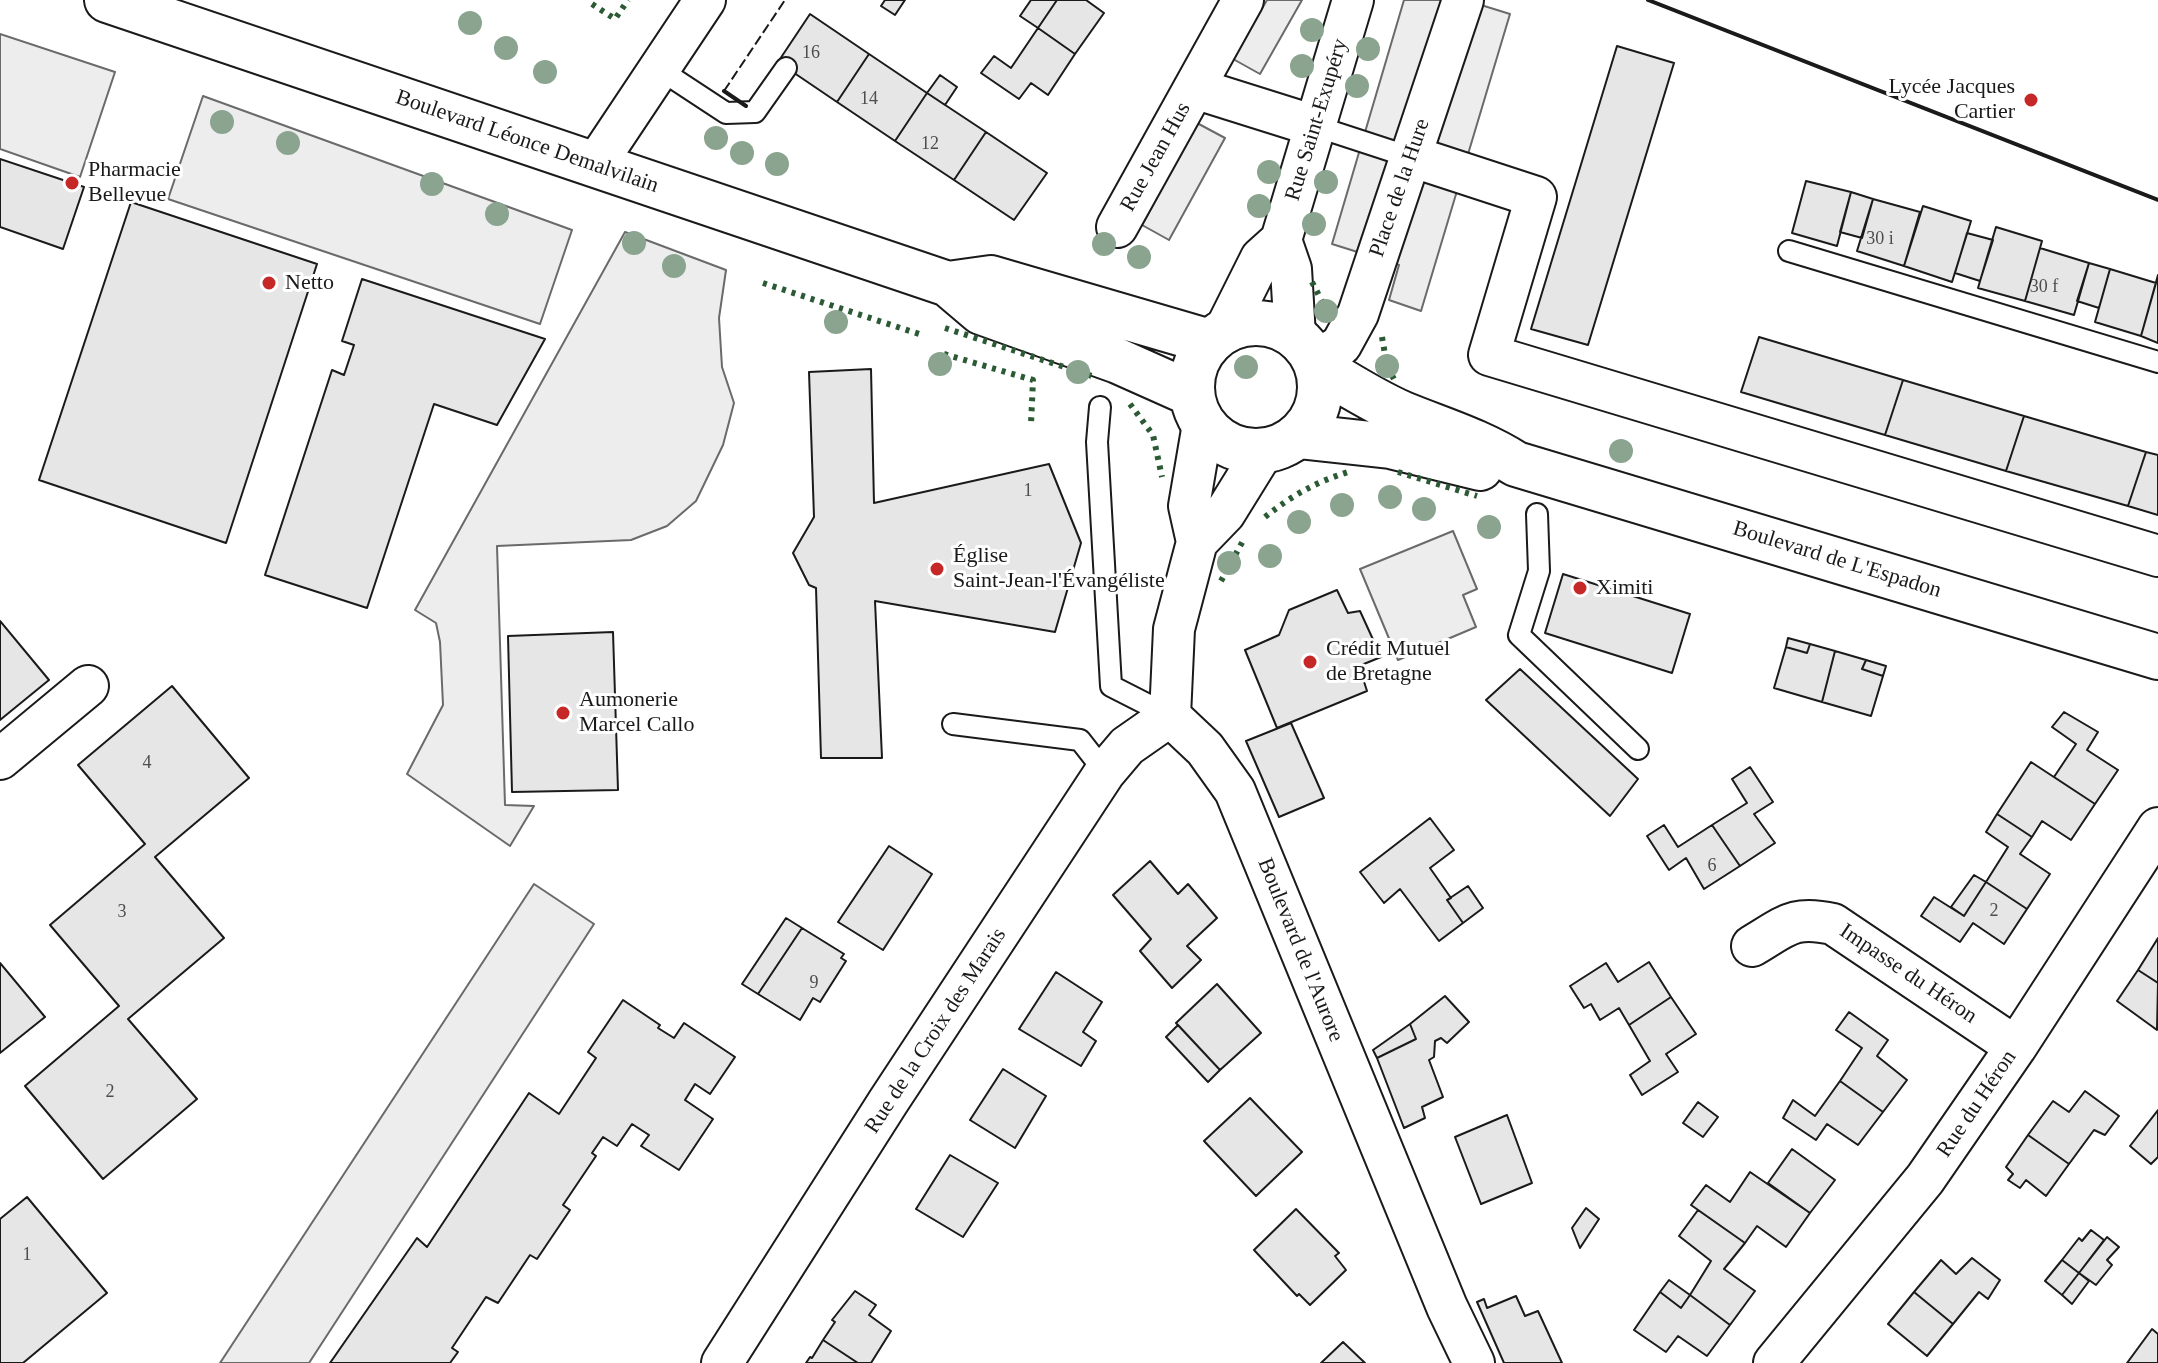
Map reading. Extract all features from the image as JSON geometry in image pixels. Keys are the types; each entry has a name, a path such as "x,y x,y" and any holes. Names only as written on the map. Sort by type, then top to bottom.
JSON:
{"street":[{"name":"Boulevard Léonce Demalvilain","path":"107,0 175,11 595,165 948,284 981,312 1118,361 1198,409"},
{"path":"595,165 705,0"},
{"name":"Rue Jean Hus","path":"1117,227 1243,0"},
{"name":"Rue Saint-Exupéry","path":"1218,336 1261,258 1281,240 1353,0"},
{"name":"Place de la Hure","path":"1309,354 1341,345 1358,314 1421,160 1463,0"},
{"name":"Rue Jean Hus","path":"1194,88 1315,126"},
{"path":"1421,160 1536,197 1489,355 2158,556"},
{"path":"1197,542 1225,513 1281,443 1310,421 1318,404 1320,385 1309,354 1291,269 1281,240"},
{"name":"Boulevard Léonce Demalvilain","path":"948,284 991,278 1218,336"},
{"path":"1170,716 1174,629 1197,542 1189,506 1198,409 1193,375 1199,357 1218,336 1242,324 1261,323 1279,327 1309,354"},
{"name":"Boulevard de L'Espadon","path":"1309,354 1388,407 1488,446 1516,464 2158,657"},
{"path":"1198,409 1226,444 1245,450 1281,443"},
{"name":"Boulevard de L'Espadon","path":"1281,443 1390,446 1483,468 1516,464"},
{"path":"0,759 88,686"},
{"name":"Rue de la Croix des Marais","path":"722,1363 888,1102 1105,772 1127,746 1170,716"},
{"name":"Boulevard de l'Aurore","path":"1170,716 1205,749 1235,791 1441,1293 1474,1363"},
{"name":"Rue du Héron","path":"1774,1363 1925,1179 2016,1047 2158,828"},
{"name":"Impasse du Héron","path":"1752,946 1794,921 1810,919 1833,924 2016,1047"}],"lane":[{"path":"659,69 726,113 755,112 786,68"},
{"path":"1315,126 1421,160"},
{"path":"1789,251 2158,362"},
{"path":"1100,407 1097,442 1111,686 1170,716"},
{"path":"1537,514 1539,571 1519,635 1638,749"},
{"path":"953,724 1080,740 1105,772"}],"shaded area":[{"path":"1267,0 1302,0 1260,74 1233,59"},
{"path":"1404,0 1465,0 1510,14 1421,311 1389,300 1399,265 1332,244"},
{"path":"0,34 115,72 80,177 0,149"},
{"path":"203,96 572,230 540,324 168,199"},
{"path":"1197,123 1225,138 1169,240 1142,225"},
{"path":"625,232 726,270 719,318 722,367 734,403 723,445 696,501 667,526 631,540 497,546 505,805 534,806 510,846 407,774 443,705 436,623 415,610"},
{"path":"1453,531 1477,589 1463,595 1476,627 1398,660 1360,569"},
{"path":"534,884 594,924 309,1363 220,1363"}],"building":[{"path":"885,0 905,0 895,15 881,6"},
{"path":"1031,0 1057,0 1038,28 1020,16"},
{"path":"1057,0 1086,0 1104,13 1075,54 1038,28"},
{"path":"810,14 869,54 837,102 778,62"},
{"path":"1038,28 1075,54 1048,95 1031,83 1019,99 981,73 994,56 1011,68"},
{"path":"1617,46 1674,63 1588,345 1531,329"},
{"path":"869,54 927,93 895,141 837,102"},
{"path":"940,75 957,87 945,105 927,93"},
{"path":"927,93 986,132 954,180 895,141"},
{"path":"986,132 1047,173 1014,220 954,180"},
{"path":"0,159 84,187 63,249 0,227"},
{"path":"1806,181 1851,192 1837,246 1792,233"},
{"path":"1851,192 1873,199 1862,238 1840,232"},
{"path":"1873,199 1920,212 1904,266 1857,251"},
{"path":"131,202 317,264 226,543 39,480"},
{"path":"1923,206 1971,221 1952,282 1904,266"},
{"path":"1996,227 2042,241 2025,301 1978,288"},
{"path":"1967,233 1993,240 1980,281 1955,273"},
{"path":"2040,248 2089,263 2074,315 2025,301"},
{"path":"2089,263 2110,269 2099,308 2077,301"},
{"path":"2110,269 2156,283 2141,336 2095,322"},
{"path":"2158,275 2158,343 2141,336"},
{"path":"362,279 545,339 497,425 434,404 367,608 265,575 332,370 344,375 354,345 342,341"},
{"path":"1759,337 1903,380 1885,435 1741,392"},
{"name":"Église Saint-Jean-l'Évangéliste","path":"871,369 874,503 1049,464 1081,543 1055,632 875,601 882,758 821,758 816,588 809,585 793,553 814,517 809,372"},
{"path":"1903,380 2024,416 2006,471 1885,435"},
{"path":"2024,416 2146,452 2128,506 2006,471"},
{"path":"2146,452 2158,455 2158,515 2128,506"},
{"path":"1563,574 1690,614 1672,673 1545,633"},
{"name":"Crédit Mutuel de Bretagne","path":"1337,590 1348,613 1360,611 1381,657 1359,666 1367,691 1277,728 1245,650 1279,635 1289,610"},
{"path":"0,621 49,680 0,720"},
{"name":"Aumonerie Marcel Callo","path":"613,632 618,790 512,792 508,636"},
{"path":"1788,638 1810,644 1807,653 1786,647"},
{"path":"1810,644 1835,651 1822,702 1774,688 1786,647 1807,653"},
{"path":"1835,651 1866,660 1862,669 1883,676 1871,716 1822,702"},
{"path":"1866,660 1886,666 1883,676 1862,669"},
{"path":"1520,669 1638,779 1610,816 1486,700"},
{"path":"172,686 249,778 155,857 224,938 128,1019 197,1099 103,1179 25,1086 119,1006 50,925 145,844 78,765"},
{"path":"2064,712 2098,732 2087,750 2118,770 2095,804 2054,777 2076,744 2052,727"},
{"path":"1291,723 1324,798 1279,817 1246,741"},
{"path":"2031,762 2095,804 2071,840 2042,821 2032,837 1997,814"},
{"path":"1750,767 1773,802 1754,814 1775,843 1740,866 1712,825 1747,803 1732,779"},
{"path":"1997,814 2032,837 2020,854 2050,874 2027,909 1986,882 2008,847 1986,832"},
{"path":"1430,818 1454,850 1430,868 1451,898 1447,900 1463,923 1439,941 1400,889 1384,903 1360,872"},
{"path":"1664,825 1678,847 1712,825 1740,866 1704,889 1686,858 1669,870 1647,836"},
{"path":"889,846 932,874 883,950 838,922"},
{"path":"1150,861 1178,894 1188,884 1217,918 1187,946 1201,960 1172,988 1140,951 1151,939 1113,895"},
{"path":"1974,875 1986,882 1964,916 1951,907"},
{"path":"1986,882 2027,909 2004,944 1973,923 1960,942 1921,916 1934,897 1964,916"},
{"path":"1468,886 1483,908 1463,923 1447,900"},
{"path":"786,918 802,928 758,994 742,984"},
{"path":"802,928 844,954 841,958 846,961 820,1002 813,998 800,1020 758,994"},
{"path":"2158,938 2158,983 2138,970"},
{"path":"1649,962 1671,997 1629,1025 1619,1008 1600,1020 1591,1004 1584,1008 1570,986 1606,963 1618,982"},
{"path":"0,963 45,1017 0,1053"},
{"path":"2138,970 2158,983 2157,1030 2117,1001"},
{"path":"1056,972 1102,1002 1083,1032 1096,1041 1081,1066 1019,1029"},
{"path":"1217,984 1261,1033 1220,1070 1176,1023"},
{"path":"1445,996 1469,1022 1447,1043 1441,1038 1435,1041 1434,1057 1429,1060 1443,1097 1422,1107 1425,1118 1404,1128 1377,1058 1416,1039 1410,1024"},
{"path":"1671,997 1696,1034 1666,1054 1678,1072 1642,1095 1630,1075 1650,1061 1629,1025"},
{"path":"623,1000 674,1038 684,1023 735,1057 710,1094 695,1084 685,1100 713,1119 679,1170 641,1146 649,1135 632,1124 617,1146 603,1137 592,1153 596,1156 563,1205 570,1210 537,1259 530,1255 498,1303 486,1297 452,1348 458,1352 450,1363 330,1363 417,1238 427,1247 529,1093 559,1114 596,1058 588,1052"},
{"path":"1849,1012 1888,1040 1877,1056 1907,1080 1883,1112 1840,1081 1862,1048 1836,1030"},
{"path":"1410,1024 1416,1039 1377,1058 1373,1050"},
{"path":"1178,1025 1220,1070 1208,1082 1166,1037"},
{"path":"1003,1069 1046,1096 1015,1148 970,1120"},
{"path":"1840,1081 1883,1112 1858,1145 1827,1124 1816,1140 1783,1118 1793,1100 1815,1116"},
{"path":"2085,1091 2119,1116 2105,1135 2094,1130 2069,1164 2028,1135 2053,1101 2069,1112"},
{"path":"1250,1098 1302,1152 1256,1196 1204,1141"},
{"path":"1698,1102 1718,1117 1703,1137 1683,1123"},
{"path":"2158,1110 2158,1157 2151,1164 2130,1146"},
{"path":"1507,1115 1532,1183 1481,1204 1455,1137"},
{"path":"2028,1135 2069,1164 2046,1196 2026,1180 2020,1188 2008,1180 2013,1174 2006,1167"},
{"path":"1792,1149 1835,1180 1810,1213 1768,1183"},
{"path":"950,1155 998,1183 963,1237 916,1209"},
{"path":"1750,1172 1810,1213 1786,1247 1757,1226 1745,1243 1691,1205 1706,1185 1730,1202"},
{"path":"27,1197 107,1293 23,1363 0,1363 0,1219"},
{"path":"1586,1208 1599,1219 1580,1248 1572,1228"},
{"path":"1296,1209 1339,1253 1335,1256 1346,1270 1310,1305 1299,1294 1297,1296 1254,1250"},
{"path":"1698,1210 1745,1243 1724,1269 1755,1291 1730,1325 1690,1295 1711,1261 1679,1236"},
{"path":"2091,1230 2104,1240 2079,1273 2062,1260 2079,1238 2082,1241"},
{"path":"2107,1237 2119,1247 2107,1260 2112,1265 2096,1285 2079,1273"},
{"path":"1972,1258 2000,1280 1988,1299 1979,1292 1953,1324 1914,1292 1941,1260 1956,1274"},
{"path":"2062,1260 2079,1273 2062,1295 2045,1281"},
{"path":"2079,1273 2089,1281 2072,1304 2062,1295"},
{"path":"1669,1280 1690,1295 1681,1308 1660,1292"},
{"path":"855,1291 876,1305 869,1315 891,1331 871,1363 858,1363 823,1340 835,1322 832,1320"},
{"path":"1660,1292 1681,1308 1690,1295 1730,1325 1707,1356 1678,1336 1666,1352 1634,1330"},
{"path":"1914,1292 1953,1324 1927,1356 1888,1324"},
{"path":"1516,1296 1525,1316 1538,1311 1562,1363 1504,1363 1477,1302 1484,1299 1487,1308"},
{"path":"2152,1329 2158,1334 2158,1363 2127,1363"},
{"path":"823,1340 858,1363 806,1363"},
{"path":"1343,1342 1365,1363 1321,1363"}],"hedge":[{"path":"592,4 615,19 628,0"},
{"path":"1312,282 1333,323"},
{"path":"763,283 919,334"},
{"path":"945,328 1095,377"},
{"path":"1382,337 1387,366 1395,381"},
{"path":"944,354 1033,380 1031,424"},
{"path":"1130,404 1153,435 1162,477"},
{"path":"1265,517 1306,490 1351,471"},
{"path":"1398,472 1477,496"},
{"path":"1221,581 1244,539"}],"fence":[{"path":"724,91 785,0"}],"wall":[{"path":"1648,0 2158,200"},
{"path":"724,91 746,106"}],"place":[{"name":"Lycée Jacques Cartier","path":"2031,100"},
{"name":"Pharmacie Bellevue","path":"72,183"},
{"name":"Netto","path":"269,283"},
{"name":"Église Saint-Jean-l'Évangéliste","path":"937,569"},
{"name":"Ximiti","path":"1580,588"},
{"name":"Crédit Mutuel de Bretagne","path":"1310,662"},
{"name":"Aumonerie Marcel Callo","path":"563,713"}]}
